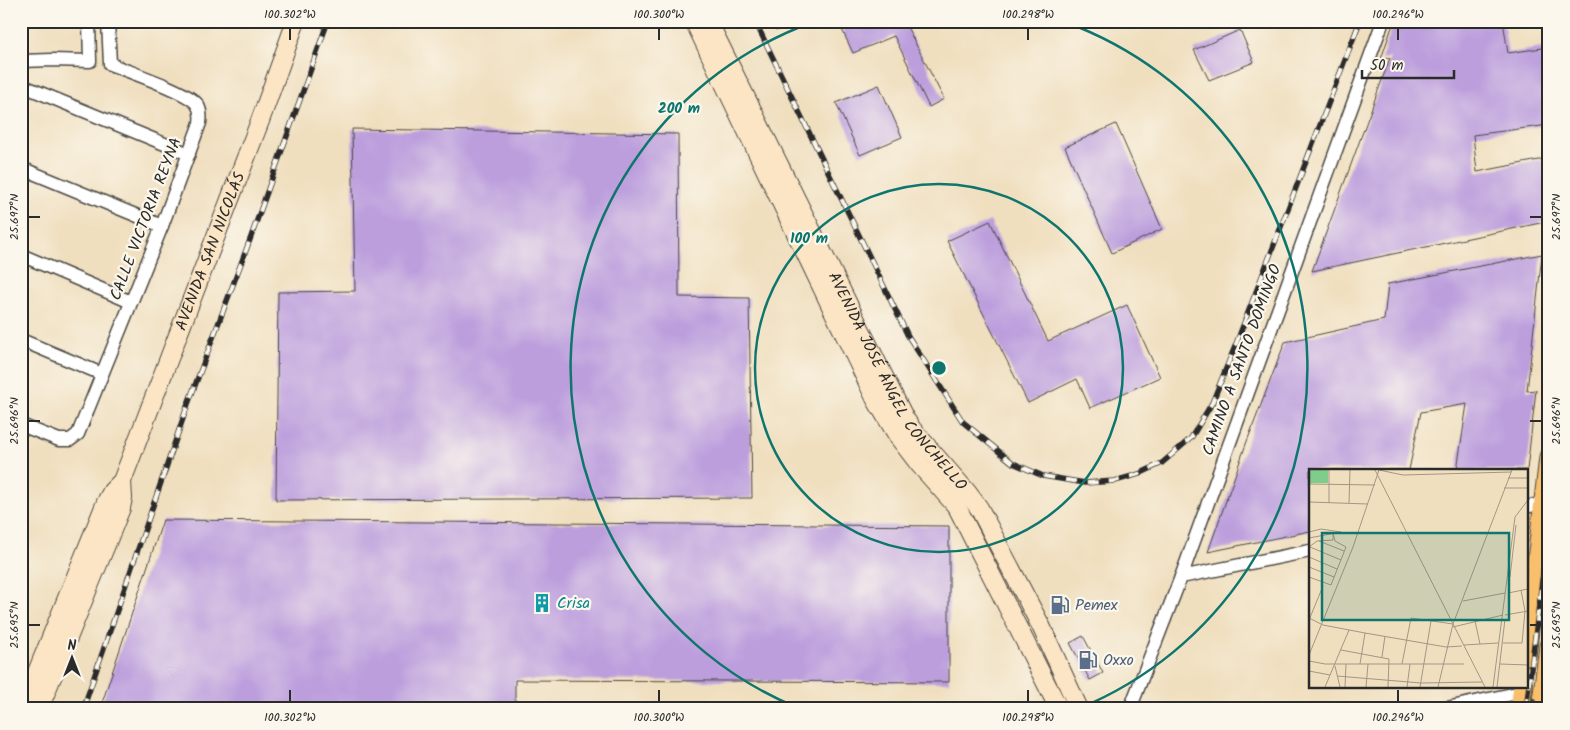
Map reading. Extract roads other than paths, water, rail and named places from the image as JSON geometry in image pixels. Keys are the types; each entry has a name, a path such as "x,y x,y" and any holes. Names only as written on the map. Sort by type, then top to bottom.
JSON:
{"main road":[{"name":"AVENIDA SAN NICOLÁS","path":"22,709 121,508 123,498 122,481 260,121 296,21"},
{"name":"AVENIDA JOSÉ ÁNGEL CONCHELLO","path":"694,21 876,400 899,438 957,507 1059,709"},
{"name":"AVENIDA JOSÉ ÁNGEL CONCHELLO","path":"708,21 904,417 979,508 1041,626 1079,709"},
{"path":"1528,622 1535,505 1549,457"},
{"name":"AVENIDA SAN NICOLÁS","path":"39,709 64,626"},
{"path":"1542,709 1546,687 1549,646"}],"street":[{"path":"21,61 90,61 89,21"},
{"name":"CALLE VICTORIA REYNA","path":"21,425 59,440 70,440 78,434 162,226 200,123 200,110 197,104 186,94 110,64 108,21"},
{"name":"CAMINO A SANTO DOMINGO","path":"1130,709 1181,577 1383,21"},
{"path":"21,85 189,154"},
{"path":"21,168 162,226"},
{"path":"21,255 130,302"},
{"path":"21,340 102,374"},
{"path":"1181,577 1309,551"},
{"path":"1442,709 1522,696"}],"railway":[{"path":"83,709 188,404 251,237 328,21"},
{"path":"755,21 908,336 963,422 1013,463 1043,476 1085,483 1115,481 1139,474 1162,463 1191,438 1212,403 1360,21"},
{"path":"774,21 777,28"},
{"path":"1526,709 1549,524"},
{"path":"1533,709 1534,701"}],"place":[{"name":"Crisa","path":"542,603"},
{"name":"Pemex","path":"1060,605"},
{"name":"Oxxo","path":"1088,660"}]}
